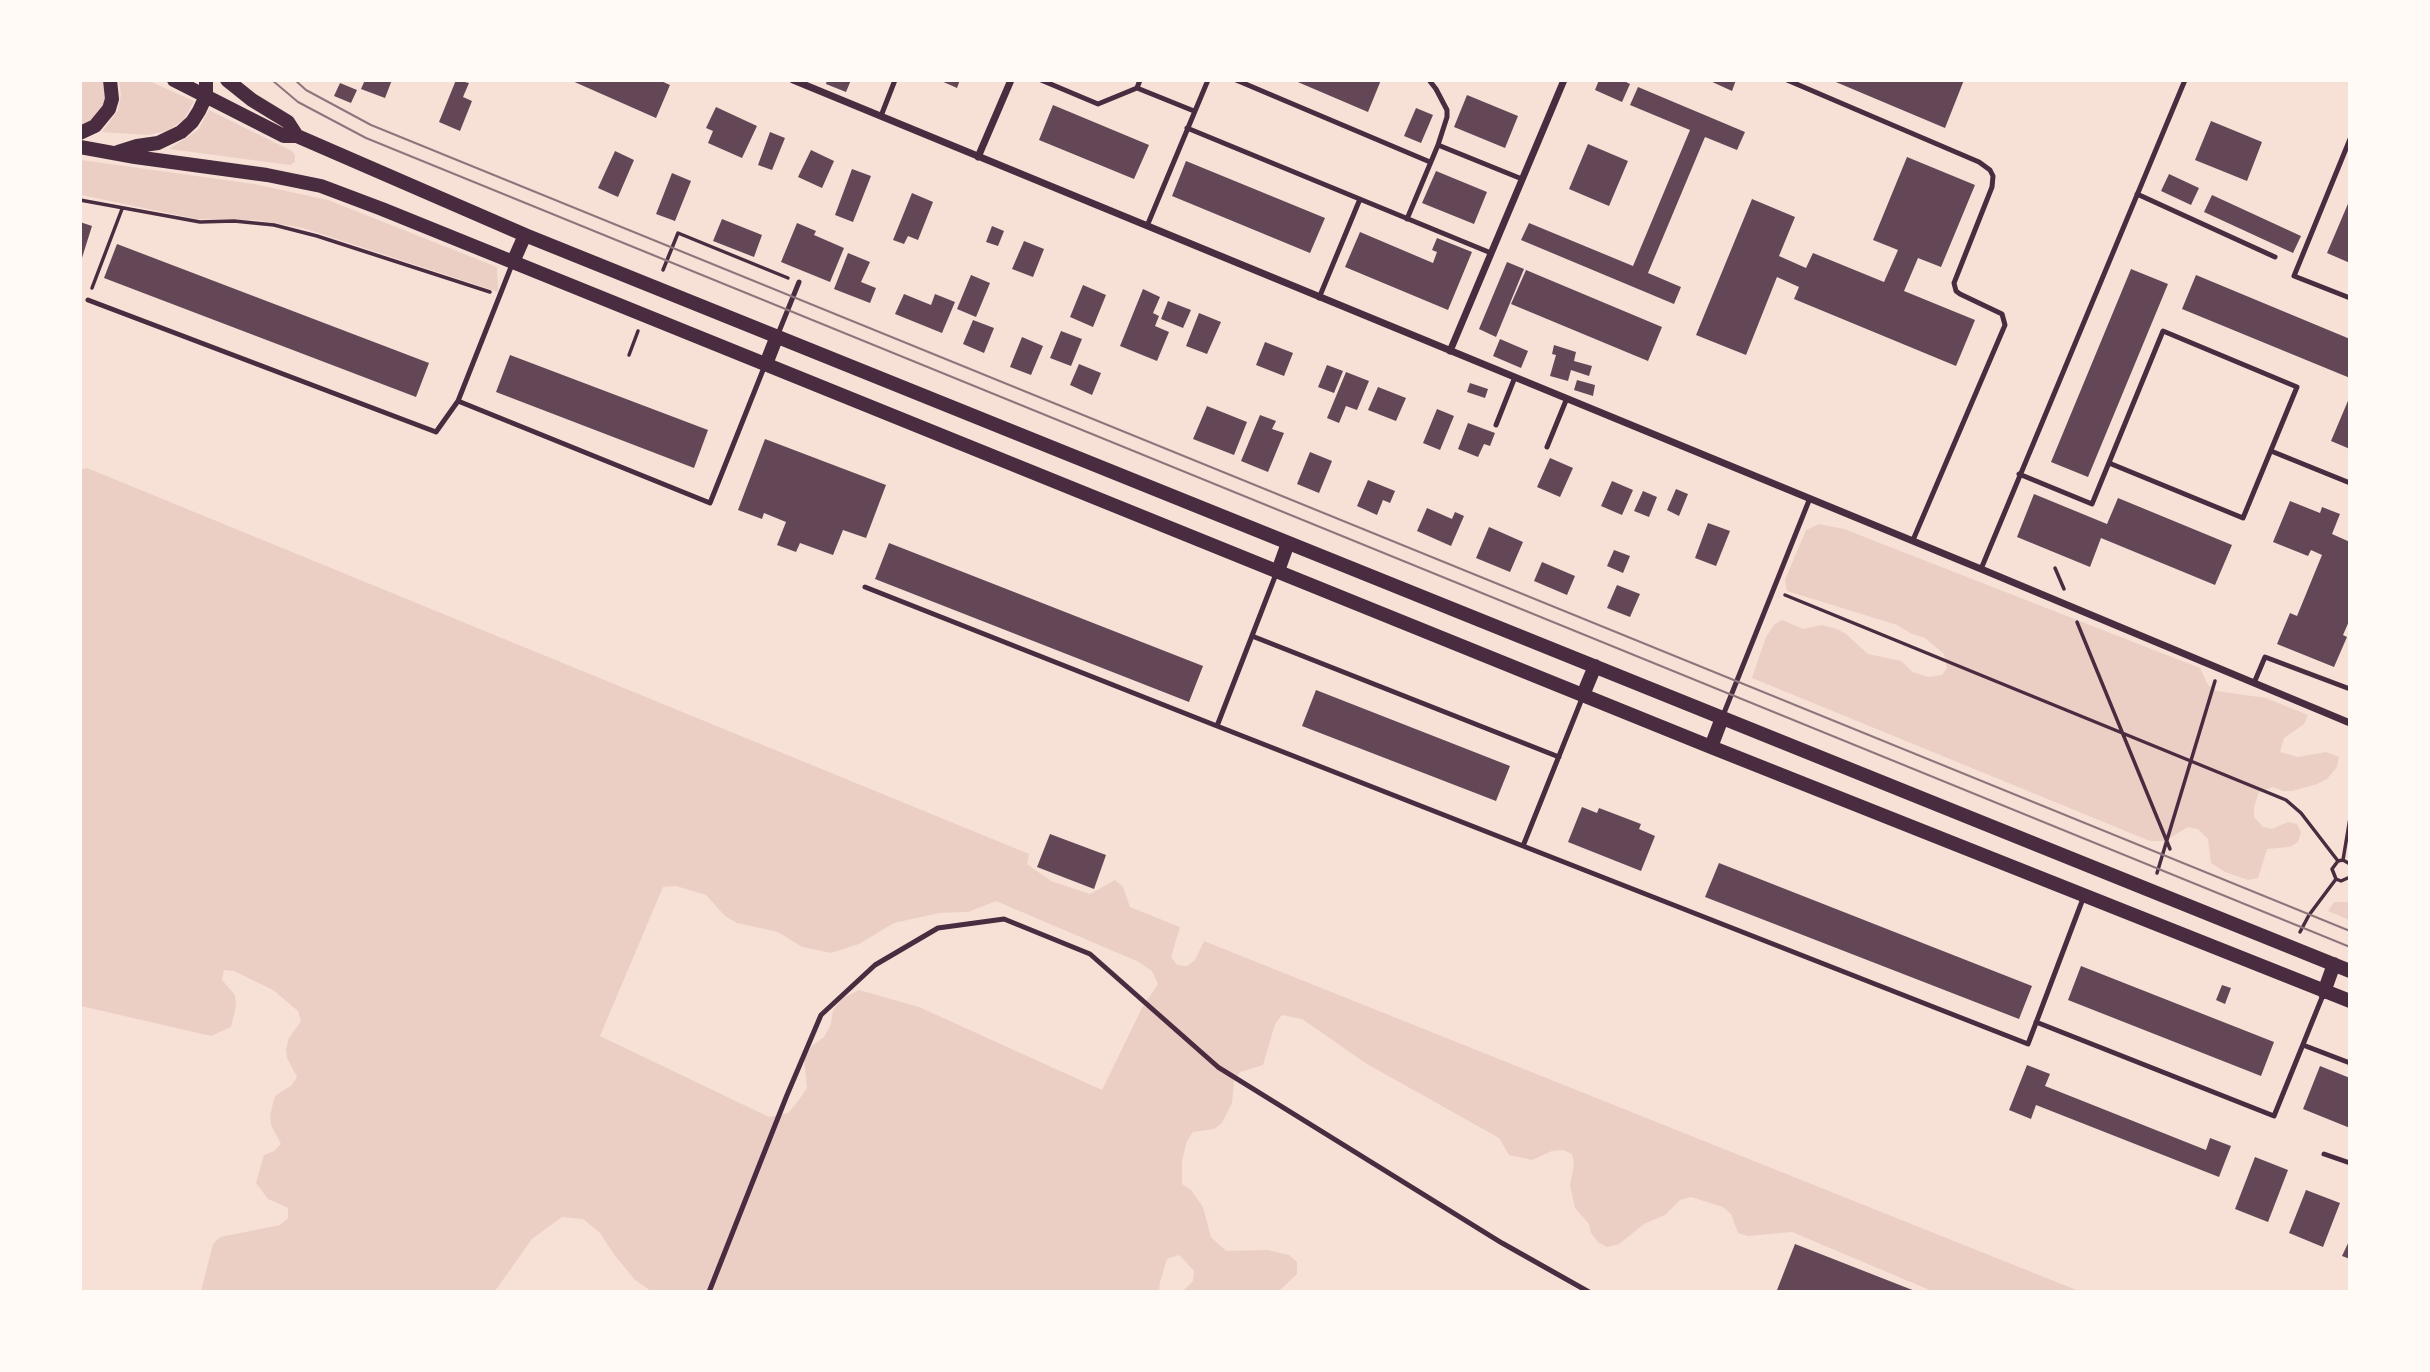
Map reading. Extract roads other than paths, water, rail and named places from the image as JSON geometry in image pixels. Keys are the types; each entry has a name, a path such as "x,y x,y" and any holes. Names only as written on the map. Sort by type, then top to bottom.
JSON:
{"main road":[{"path":"80,133 95,126 109,109 112,99 110,80"},
{"path":"174,80 284,136 297,136 524,235 2350,971"},
{"path":"118,152 158,143 181,132 192,122 206,96 206,80"},
{"path":"227,80 243,94 288,122 297,136"},
{"path":"80,147 267,175 321,186 2084,897 2350,1001"},
{"path":"513,262 524,235"},
{"path":"766,364 777,337"},
{"path":"1278,571 1288,542"},
{"path":"1583,695 1595,666"},
{"path":"1711,747 1723,718"},
{"path":"2324,992 2334,964"}],"street":[{"path":"793,80 811,84 881,117 1913,540 2350,723"},
{"path":"978,157 1011,80"},
{"path":"1450,351 1564,80"}],"lane":[{"path":"881,117 895,80"},
{"path":"1041,80 1098,104 1137,88 1194,111"},
{"path":"1137,88 1140,80"},
{"path":"1147,226 1208,80"},
{"path":"1236,80 1430,162"},
{"path":"1407,219 1447,117 1447,110 1437,89 1429,80"},
{"path":"1787,80 1979,162 1990,170 1993,176 1992,187 1954,288 1960,294 2003,314 2005,325 1913,540"},
{"path":"1981,569 2185,80"},
{"path":"1187,128 1491,253"},
{"path":"2350,139 2294,276 2350,298"},
{"path":"1437,145 1522,179"},
{"path":"2137,194 2275,257"},
{"path":"1319,298 1360,199"},
{"path":"88,300 436,432 458,401 513,262"},
{"path":"777,337 799,282"},
{"path":"2019,474 2092,504 2163,331 2297,387 2243,518 2109,463"},
{"path":"458,401 710,503 766,364"},
{"path":"1496,425 1515,377"},
{"path":"1547,447 1567,398"},
{"path":"2271,450 2350,482"},
{"path":"1723,718 1810,498"},
{"path":"1217,726 1278,571"},
{"path":"865,587 2028,1044 2084,897"},
{"path":"1252,636 1559,757"},
{"path":"2254,683 2265,657 2350,689"},
{"path":"1523,846 1583,695"},
{"path":"709,1292 821,1016 875,965 938,928 1004,919 1090,954 1218,1067 1502,1243 1589,1292"},
{"path":"2036,1022 2274,1116 2324,992"},
{"path":"2303,1045 2350,1063"},
{"path":"2324,1154 2350,1163"}],"tram line":[{"path":"272,80 298,102 366,138 2350,947"},
{"path":"295,80 306,90 371,125 2350,931"}]}
